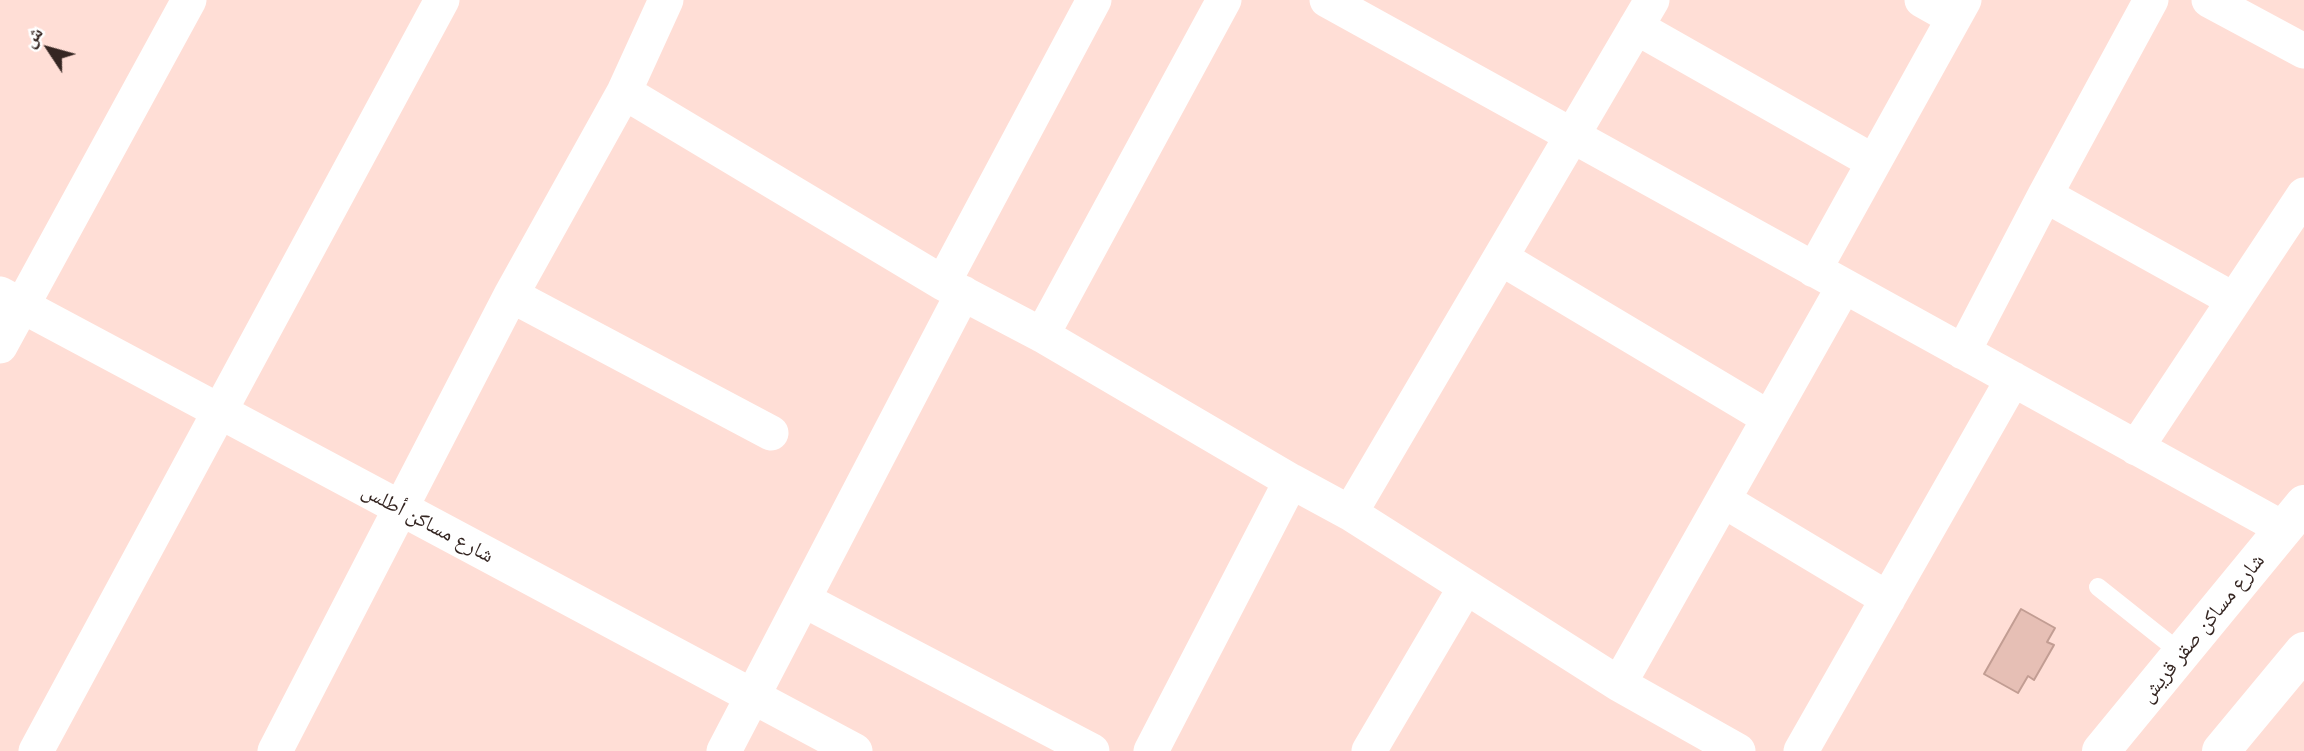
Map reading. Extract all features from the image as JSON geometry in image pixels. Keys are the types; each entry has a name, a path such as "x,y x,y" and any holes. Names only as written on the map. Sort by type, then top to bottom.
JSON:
{"street":[{"path":"0,346 11,300 189,0"},
{"path":"36,751 442,0"},
{"path":"275,751 512,295 624,92 666,0"},
{"path":"724,751 804,600 1094,0"},
{"path":"1042,335 1224,0"},
{"path":"1326,0 2136,447 2294,517"},
{"path":"1619,684 1769,418 1829,278 1874,162 1959,9 1922,0"},
{"path":"1963,352 2151,0"},
{"path":"2209,0 2304,51"},
{"path":"1350,513 1644,14 1874,162"},
{"path":"624,92 953,288 1042,335 1350,513 1619,684 1738,751"},
{"path":"2045,195 2234,300"},
{"path":"2136,447 2304,195"},
{"path":"1501,258 1769,418"},
{"path":"512,295 771,433"},
{"name":"شارع مساكن أطلس","path":"11,300 753,694 855,751"},
{"path":"1801,751 2013,379"},
{"path":"1150,751 1291,481"},
{"path":"1723,500 1888,600"},
{"name":"شارع مساكن صقر قريش","path":"2101,751 2294,517"},
{"path":"1369,751 1465,588"},
{"path":"804,600 1091,751"},
{"path":"2233,747 2304,651"}],"lane":[{"path":"2098,587 2181,653"}],"building":[{"path":"2021,609 2055,628 2047,642 2054,645 2034,680 2028,676 2018,693 1984,674"}]}
